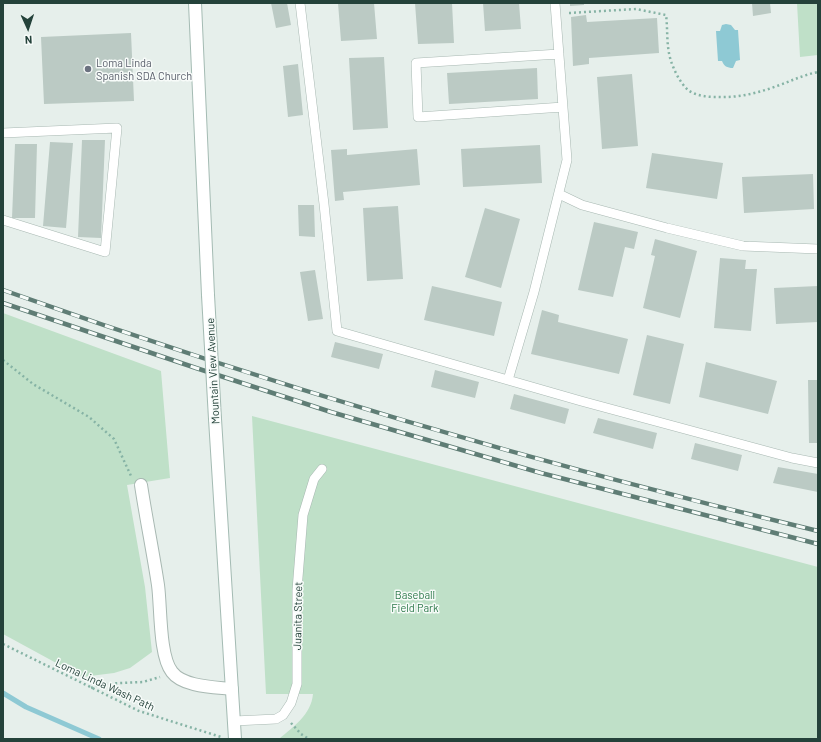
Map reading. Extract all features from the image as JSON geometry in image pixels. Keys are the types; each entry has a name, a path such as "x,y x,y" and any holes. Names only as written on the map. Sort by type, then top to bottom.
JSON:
{"main road":[{"name":"Mountain View Avenue","path":"195,3 208,295 234,721 232,737"},
{"path":"136,483 158,585 164,652 168,667 172,673 180,679 197,685 232,689"}],"lane":[{"path":"300,3 324,204 337,331 508,380 785,456 818,463"},
{"path":"508,380 534,292 567,160 555,3"},
{"path":"559,54 416,63 418,117 563,107"},
{"path":"3,133 117,128 105,252 3,220"},
{"path":"559,194 582,205 667,228 743,246 818,249"},
{"name":"Juanita Street","path":"284,715 291,703 297,684 297,590 303,515 314,479 322,469"},
{"path":"234,721 276,719 284,715"}],"path":[{"path":"556,13 636,9 666,15 667,36 671,59 678,77 688,90 706,97 727,98 754,94 779,86 806,74 818,72"},
{"path":"3,360 33,384 89,417 114,439 130,474 136,483"},
{"name":"Loma Linda Wash Path","path":"3,644 15,652 139,711 232,737"},
{"path":"90,688 101,684 143,682 172,673"},
{"path":"284,715 301,734 309,739"}],"green space":[{"path":"797,3 818,3 818,55 800,57"},
{"path":"3,313 161,371 170,478 127,485 145,587 152,652 130,668 114,673 82,677 3,634"},
{"name":"Baseball Field Park","path":"252,416 818,567 818,739 279,739 301,720 309,708 313,694 266,694"}],"water":[{"path":"722,25 731,25 735,30 738,30 740,60 736,61 733,68 729,68 722,61 718,61 716,31 720,31"}],"building":[{"path":"271,3 287,3 291,25 276,28"},
{"path":"338,3 374,3 377,39 341,41"},
{"path":"415,3 452,3 454,43 418,44"},
{"path":"483,3 519,3 521,29 485,31"},
{"path":"570,3 584,3 584,5 570,6"},
{"path":"752,3 770,3 771,13 753,16"},
{"path":"586,15 587,22 657,18 659,53 589,58 589,64 573,66 571,17"},
{"name":"Loma Linda Spanish SDA Church","path":"131,33 134,101 44,104 41,37"},
{"path":"384,57 388,128 353,130 349,58"},
{"path":"298,64 303,115 288,117 283,66"},
{"path":"537,68 538,99 449,104 447,73"},
{"path":"632,74 638,146 602,149 597,77"},
{"path":"82,140 105,140 101,238 78,237"},
{"path":"50,142 73,143 66,228 43,226"},
{"path":"15,144 37,144 35,218 12,218"},
{"path":"540,145 542,183 463,187 461,149"},
{"path":"347,149 347,155 417,149 420,185 343,192 344,200 335,201 331,150"},
{"path":"652,153 723,163 717,199 646,188"},
{"path":"813,174 814,209 744,213 742,177"},
{"path":"298,205 314,205 315,237 299,236"},
{"path":"398,206 403,279 367,281 363,208"},
{"path":"485,208 520,219 501,288 465,277"},
{"path":"594,222 638,232 634,249 625,247 613,297 578,290"},
{"path":"655,239 697,251 680,318 643,308 655,256 651,255"},
{"path":"720,258 746,260 745,269 757,269 751,331 714,328"},
{"path":"315,270 323,319 308,321 300,272"},
{"path":"432,286 502,302 494,336 424,320"},
{"path":"818,286 818,322 776,324 774,288"},
{"path":"542,310 559,315 558,322 628,339 619,374 531,354"},
{"path":"647,335 684,344 670,404 633,395"},
{"path":"335,342 383,354 379,369 331,357"},
{"path":"706,362 777,381 768,414 699,397"},
{"path":"435,370 479,382 475,398 431,387"},
{"path":"808,380 818,380 818,443 809,443"},
{"path":"514,394 569,409 565,424 510,409"},
{"path":"598,418 657,433 653,449 593,433"},
{"path":"695,443 742,455 738,471 691,459"},
{"path":"778,467 818,474 818,492 773,483"}],"waterway":[{"path":"3,693 26,707 99,739"}],"railway":[{"path":"3,290 103,325 305,391 509,451 715,506 818,531"},
{"path":"3,303 331,412 541,473 818,544"}],"place":[{"name":"Loma Linda Spanish SDA Church","path":"88,69"}]}
